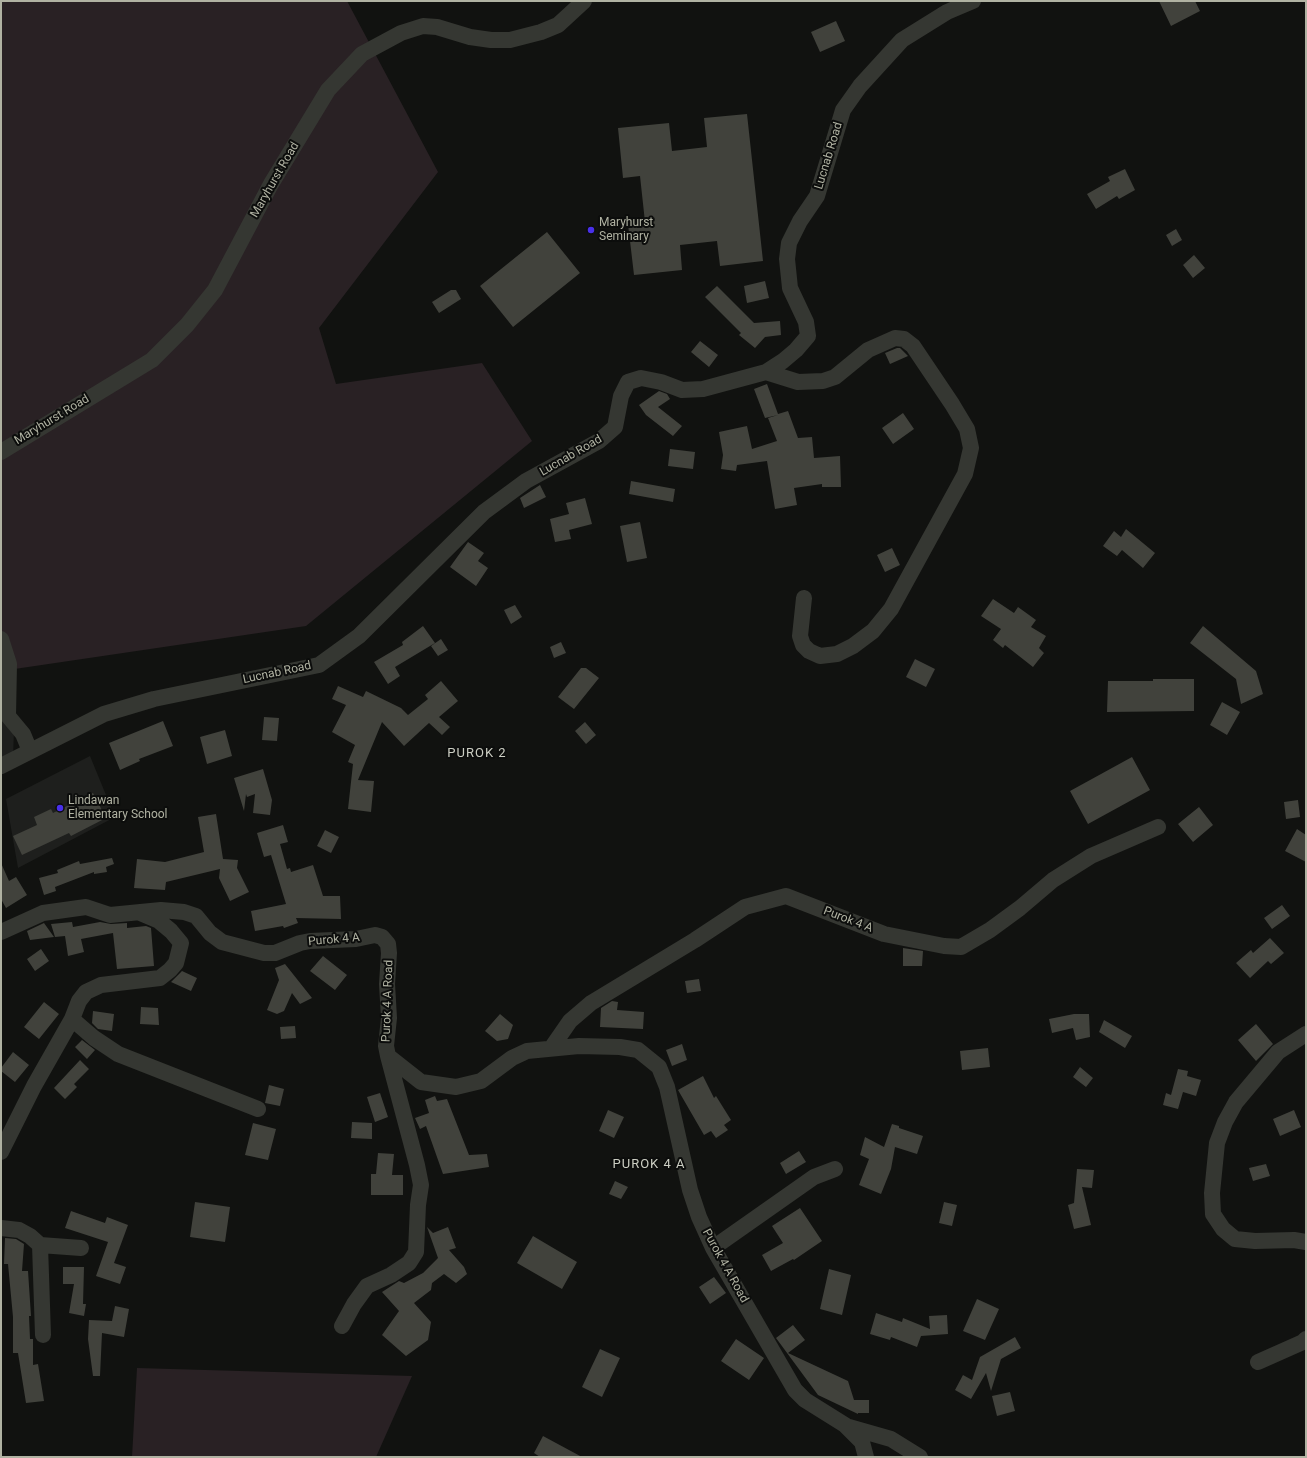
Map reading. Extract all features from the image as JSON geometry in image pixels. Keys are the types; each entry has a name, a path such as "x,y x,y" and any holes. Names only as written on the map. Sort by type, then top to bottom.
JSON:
{"street":[{"name":"Maryhurst Road","path":"1,452 152,360 187,325 215,290 271,184 328,90 362,54 401,32 423,26 437,26 470,37 510,40 541,32 558,25 584,1"},
{"name":"Lucnab Road","path":"1,766 104,714 154,699 319,664 359,636 484,512 526,481 567,457 599,441 615,427 621,396 628,382 641,378 661,382 682,390 704,389 766,372 792,353 808,336 806,322 790,288 787,259 789,242 800,221 817,196 843,110 860,86 902,40 947,12 973,1"},
{"path":"766,372 798,382 823,381 835,377 868,350 895,338 904,339 913,346 952,404 967,429 971,448 965,474 891,609 873,631 853,646 837,654 820,656 809,651 803,645 800,636 804,598"},
{"path":"1,639 9,664 8,716 23,734 30,751"},
{"name":"Purok 4 A","path":"552,1047 570,1021 591,1003 695,940 745,907 786,896 884,934 944,946 961,947 990,930 1020,908 1053,880 1091,856 1158,827"},
{"path":"1,932 43,913 86,906 110,915 138,912 159,921 171,931 181,943 176,963 160,978 101,986 86,992 79,1001 72,1019 34,1086 1,1152"},
{"name":"Purok 4 A","path":"138,912 161,910 184,912 196,916 210,933 222,942 264,953 275,953 300,943 310,941 356,939 375,935 382,937 388,944 389,953"},
{"name":"Purok 4 A Road","path":"389,953 387,984 389,1018 386,1046 388,1056 421,1082 456,1087 481,1081 512,1058 527,1051 552,1047 620,1047 638,1050 660,1067 667,1087 690,1190 699,1217 713,1248 795,1390 805,1400 845,1426 862,1442 866,1457"},
{"path":"72,1019 94,1038 118,1054 258,1109"},
{"path":"1306,1034 1278,1052 1236,1102 1217,1143 1212,1193 1213,1214 1223,1229 1235,1239 1255,1241 1294,1240 1306,1242"},
{"path":"342,1326 354,1304 367,1286 391,1275 408,1263 416,1252 421,1185 388,1056"},
{"path":"713,1248 814,1177 835,1169"},
{"path":"1,1228 19,1230 30,1236 40,1246 81,1248"},
{"path":"40,1246 43,1335"},
{"path":"1258,1362 1303,1342 1306,1339"},
{"name":"Purok 4 A Road","path":"845,1426 891,1439 920,1457"}],"shaded area":[{"path":"1,1 347,1 438,172 319,328 336,384 482,363 532,441 306,626 1,671"},
{"path":"1,718 14,730 13,757 1,761"},
{"name":"Lindawan Elementary School","path":"90,756 115,817 18,868 6,799"},
{"path":"137,1368 412,1376 376,1457 132,1457"}],"building":[{"path":"1159,1 1195,1 1200,11 1171,26"},
{"path":"836,21 845,41 820,52 811,32"},
{"path":"747,114 763,261 720,266 717,241 680,245 682,270 634,275 628,224 645,222 640,176 623,178 618,128 669,123 672,151 707,147 704,118"},
{"path":"1125,169 1135,190 1119,199 1117,196 1096,209 1087,194 1110,181 1108,177"},
{"path":"1176,229 1182,240 1172,246 1166,235"},
{"path":"547,232 580,273 513,327 480,286"},
{"path":"1194,255 1205,268 1193,278 1183,265"},
{"path":"765,281 769,298 747,303 744,286"},
{"path":"717,286 754,323 780,321 781,335 765,337 755,348 739,335 741,333 705,297"},
{"path":"451,290 456,290 461,299 439,313 432,302"},
{"path":"700,341 718,355 709,367 691,352"},
{"path":"900,348 908,356 890,364 885,353"},
{"path":"767,384 778,414 788,411 798,438 812,437 814,458 840,456 841,487 822,487 822,484 794,488 797,505 775,509 767,461 737,465 736,471 721,469 723,455 719,432 747,426 752,449 777,441 768,418 778,415 765,418 754,389"},
{"path":"659,391 667,394 670,399 658,407 682,426 673,436 646,415 639,405"},
{"path":"903,413 914,429 893,444 882,428"},
{"path":"670,449 695,452 693,469 668,466"},
{"path":"631,481 675,489 673,502 629,494"},
{"path":"540,485 546,497 524,508 520,498"},
{"path":"585,498 592,524 569,530 571,539 555,542 550,519 569,514 566,503"},
{"path":"640,522 647,558 627,562 620,526"},
{"path":"1126,529 1155,553 1143,568 1122,550 1117,556 1103,546 1114,531 1121,537"},
{"path":"468,542 484,553 478,561 488,568 476,586 450,567"},
{"path":"892,548 900,565 885,572 877,555"},
{"path":"993,599 1014,613 1018,607 1036,620 1031,627 1046,636 1039,648 1044,653 1033,667 1005,645 1003,648 993,640 1001,629 981,616"},
{"path":"515,605 522,617 511,624 504,610"},
{"path":"423,626 435,643 395,667 400,676 388,684 374,662 403,645 402,642"},
{"path":"1203,626 1256,671 1263,694 1241,704 1236,679 1190,643"},
{"path":"441,639 448,650 438,656 431,646"},
{"path":"561,642 566,653 554,658 550,647"},
{"path":"915,659 935,669 926,687 906,677"},
{"path":"581,668 586,668 599,678 574,709 558,697"},
{"path":"1153,679 1194,679 1194,711 1107,712 1108,681 1153,681"},
{"path":"441,681 458,701 439,717 450,727 442,735 429,723 404,746 382,722 358,780 374,781 371,812 348,809 353,764 348,762 355,745 332,732 346,705 332,699 338,686 363,697 366,691 401,708 408,715 428,699 425,695"},
{"path":"1222,702 1240,712 1227,735 1210,725"},
{"path":"264,717 279,718 277,741 262,740"},
{"path":"163,721 173,746 139,759 140,761 120,770 109,743"},
{"path":"585,722 596,735 586,744 575,731"},
{"path":"225,730 232,756 207,764 200,737"},
{"path":"1132,757 1150,790 1088,824 1070,791"},
{"path":"263,769 272,800 270,815 253,813 255,794 247,797 246,794 244,811 234,778"},
{"path":"93,793 106,818 71,836 69,833 22,855 13,836 37,825 34,817 51,809 53,813"},
{"path":"1298,800 1300,817 1286,819 1284,802"},
{"path":"1199,807 1213,825 1193,842 1178,824"},
{"path":"216,814 223,859 238,860 237,868 249,892 230,901 219,878 220,869 166,882 165,890 134,888 137,859 165,862 204,852 198,817"},
{"path":"283,825 288,842 280,844 287,869 290,868 291,872 313,865 323,896 340,896 341,919 296,918 298,923 284,928 283,926 255,931 251,911 286,904 271,855 264,857 257,833"},
{"path":"1297,829 1306,835 1306,862 1285,851"},
{"path":"325,830 339,837 331,853 317,846"},
{"path":"112,858 114,864 106,867 107,872 94,874 94,872 55,887 56,891 44,895 39,878 58,873 57,870 79,861 80,864"},
{"path":"1,863 9,881 16,877 27,895 6,908 1,899"},
{"path":"1282,905 1290,916 1272,929 1264,918"},
{"path":"72,922 73,927 100,922 111,924 127,923 127,928 146,926 151,928 154,966 117,969 113,933 81,939 84,952 68,956 65,936 55,937 51,924"},
{"path":"44,923 54,937 30,940 27,931"},
{"path":"1270,938 1284,953 1271,964 1268,961 1250,978 1236,963 1251,950 1253,953"},
{"path":"903,948 923,951 922,966 903,966"},
{"path":"41,949 49,961 35,971 27,959"},
{"path":"323,956 347,975 335,990 310,971"},
{"path":"285,964 312,998 300,1004 292,993 284,1011 277,1014 267,1010 279,980 275,968"},
{"path":"182,971 197,978 191,991 171,982"},
{"path":"699,979 701,991 687,993 685,981"},
{"path":"612,1001 618,1002 617,1010 644,1012 643,1029 600,1027 601,1008"},
{"path":"44,1002 59,1014 39,1039 24,1027"},
{"path":"141,1007 158,1008 159,1025 140,1024"},
{"path":"93,1011 114,1014 112,1031 98,1029 92,1023"},
{"path":"500,1014 513,1025 508,1039 497,1041 485,1031"},
{"path":"1074,1014 1089,1014 1090,1037 1076,1040 1073,1028 1052,1033 1049,1019"},
{"path":"1104,1020 1132,1036 1125,1048 1099,1032"},
{"path":"1256,1024 1273,1044 1256,1061 1238,1040"},
{"path":"295,1026 296,1038 281,1039 280,1027"},
{"path":"82,1040 95,1050 87,1059 75,1047"},
{"path":"682,1044 687,1060 672,1066 666,1050"},
{"path":"988,1048 990,1067 962,1070 960,1051"},
{"path":"13,1052 29,1065 15,1082 1,1071 1,1068"},
{"path":"80,1060 89,1069 74,1084 77,1087 65,1099 54,1088"},
{"path":"1080,1067 1093,1078 1086,1087 1073,1077"},
{"path":"1178,1069 1188,1071 1187,1076 1201,1080 1196,1096 1183,1092 1178,1109 1163,1105 1166,1093 1171,1095"},
{"path":"703,1076 714,1098 716,1096 731,1120 724,1125 728,1130 716,1138 711,1131 704,1135 678,1090"},
{"path":"269,1085 284,1089 280,1106 265,1103"},
{"path":"380,1093 388,1117 375,1122 367,1097"},
{"path":"435,1096 437,1101 447,1099 469,1155 487,1154 489,1167 443,1174 426,1126 420,1129 415,1118 429,1113 425,1100"},
{"path":"608,1110 624,1117 614,1138 599,1131"},
{"path":"1294,1110 1301,1127 1280,1136 1273,1119"},
{"path":"352,1122 372,1123 372,1139 351,1138"},
{"path":"253,1123 276,1129 268,1160 245,1155"},
{"path":"892,1124 899,1126 899,1128 923,1136 917,1154 895,1147 891,1169 881,1194 859,1185 869,1159 860,1155 865,1137 884,1147"},
{"path":"799,1151 806,1162 786,1174 780,1163"},
{"path":"378,1153 394,1154 392,1175 403,1175 403,1195 371,1195 371,1174 376,1174"},
{"path":"1266,1164 1270,1176 1253,1181 1249,1168"},
{"path":"1077,1169 1094,1170 1092,1188 1082,1187 1091,1225 1074,1229 1068,1205 1074,1203"},
{"path":"615,1181 628,1187 621,1199 609,1194"},
{"path":"195,1202 230,1207 225,1242 190,1237"},
{"path":"944,1202 957,1205 952,1226 939,1223"},
{"path":"800,1208 822,1241 794,1260 793,1259 771,1271 762,1255 783,1243 772,1226"},
{"path":"71,1211 105,1223 107,1217 128,1225 114,1263 126,1267 120,1284 96,1276 108,1242 65,1228"},
{"path":"427,1227 433,1233 448,1227 456,1248 449,1250 464,1267 467,1274 456,1283 444,1274 432,1283 431,1290 414,1303 431,1322 428,1340 406,1356 382,1335 399,1311 382,1292 399,1281 404,1283 423,1273 438,1258"},
{"path":"533,1236 577,1262 562,1289 517,1263"},
{"path":"5,1238 16,1239 24,1244 22,1271 28,1271 31,1316 29,1316 30,1339 33,1339 33,1365 38,1364 44,1401 26,1403 18,1353 13,1353 13,1317 8,1264 4,1264"},
{"path":"63,1267 84,1267 83,1304 86,1304 84,1316 69,1313 74,1284 63,1284"},
{"path":"829,1269 851,1275 842,1315 820,1309"},
{"path":"714,1277 726,1293 710,1304 699,1287"},
{"path":"977,1299 999,1309 985,1340 963,1331"},
{"path":"115,1306 129,1309 124,1337 102,1333 100,1376 93,1376 88,1339 89,1320 112,1321"},
{"path":"876,1313 902,1322 903,1318 930,1329 929,1316 947,1315 948,1334 921,1336 917,1347 891,1337 890,1340 870,1334"},
{"path":"793,1325 805,1340 788,1353 848,1381 854,1400 869,1400 869,1413 858,1414 818,1395 776,1338"},
{"path":"1015,1337 1021,1348 1001,1359 991,1391 986,1373 971,1399 955,1390 963,1375 972,1380 980,1357"},
{"path":"736,1339 764,1358 749,1380 721,1361"},
{"path":"600,1349 620,1358 602,1397 582,1387"},
{"path":"1010,1392 1015,1411 997,1416 992,1396"},
{"path":"543,1436 582,1457 540,1457 534,1453"}],"place":[{"name":"Maryhurst Seminary","path":"591,230"},
{"name":"Lindawan Elementary School","path":"60,808"}],"district":[{"name":"PUROK 2","path":"477,754"},
{"name":"PUROK 4 A","path":"649,1165"}]}
